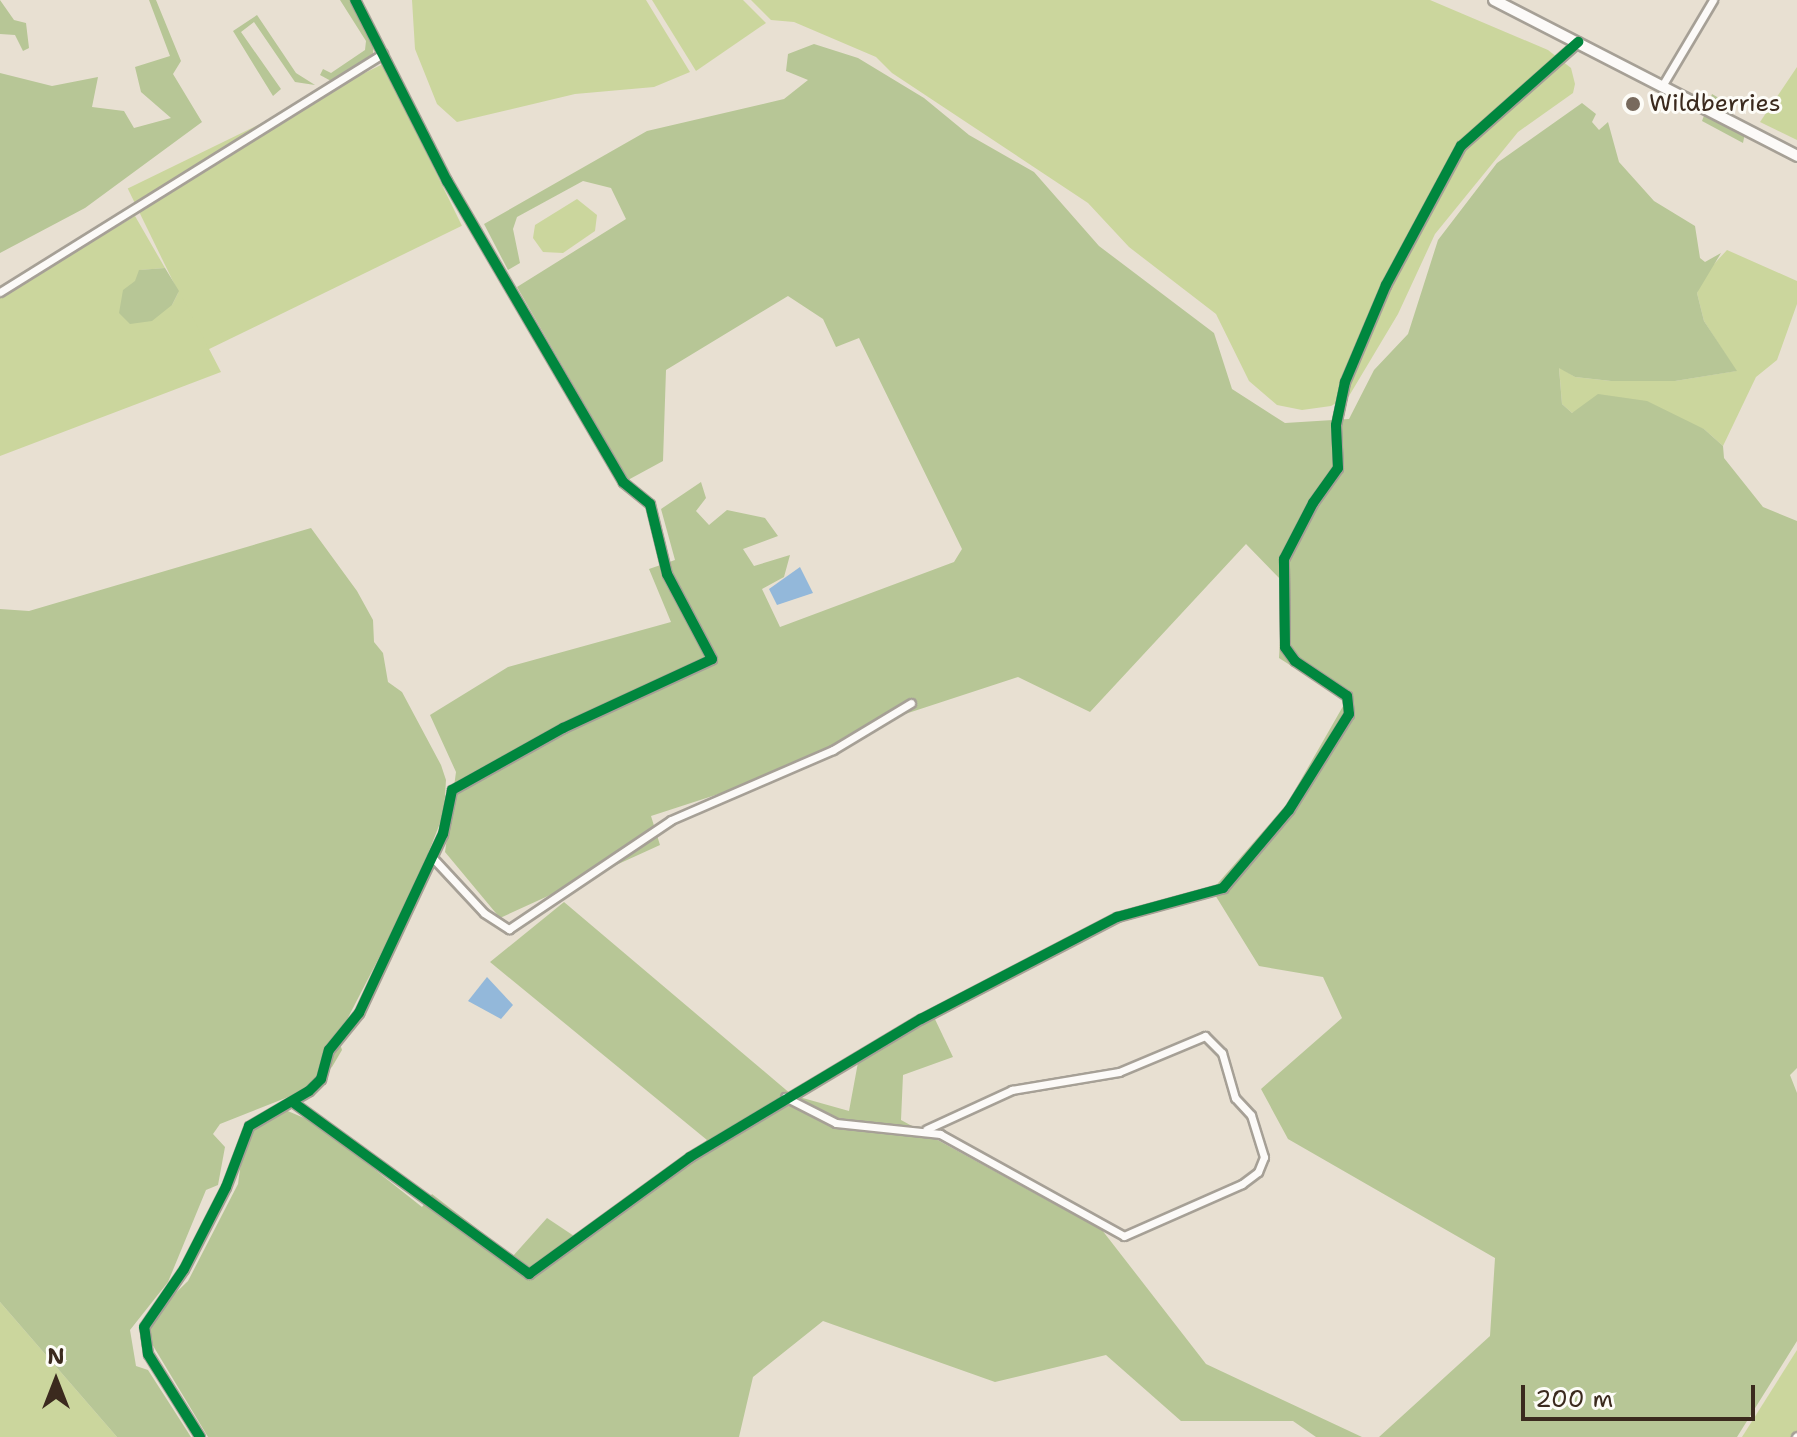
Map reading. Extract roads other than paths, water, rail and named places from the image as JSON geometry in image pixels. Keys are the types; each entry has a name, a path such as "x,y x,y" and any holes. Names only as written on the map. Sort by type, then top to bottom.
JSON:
{"street":[{"path":"200,1437 148,1354 144,1327 184,1269 226,1187 249,1126 265,1113 294,1103 321,1079 329,1050 359,1013 443,834 452,790 563,728 712,659 667,574 650,504 623,482 447,181 355,0"},
{"path":"1494,0 1797,156"},
{"path":"1662,86 1713,0"},
{"path":"294,1103 529,1274 632,1197 785,1097 1117,917 1223,888 1289,810 1350,709 1342,691 1289,656 1284,632 1284,559 1324,484 1338,468 1336,425 1345,382 1399,259 1461,146 1578,42"},
{"path":"0,292 383,54"},
{"path":"432,857 484,913 509,929 671,820 833,750 911,703"},
{"path":"785,1097 836,1123 927,1129 1124,1236 1242,1184 1258,1172 1264,1157 1251,1115 1235,1098 1222,1053 1205,1036 1119,1072 1012,1090 927,1129"}],"water":[{"path":"800,567 813,593 777,605 769,589"},
{"path":"487,977 513,1005 501,1019 468,1001"}],"place":[{"name":"Wildberries","path":"1633,104"}]}
